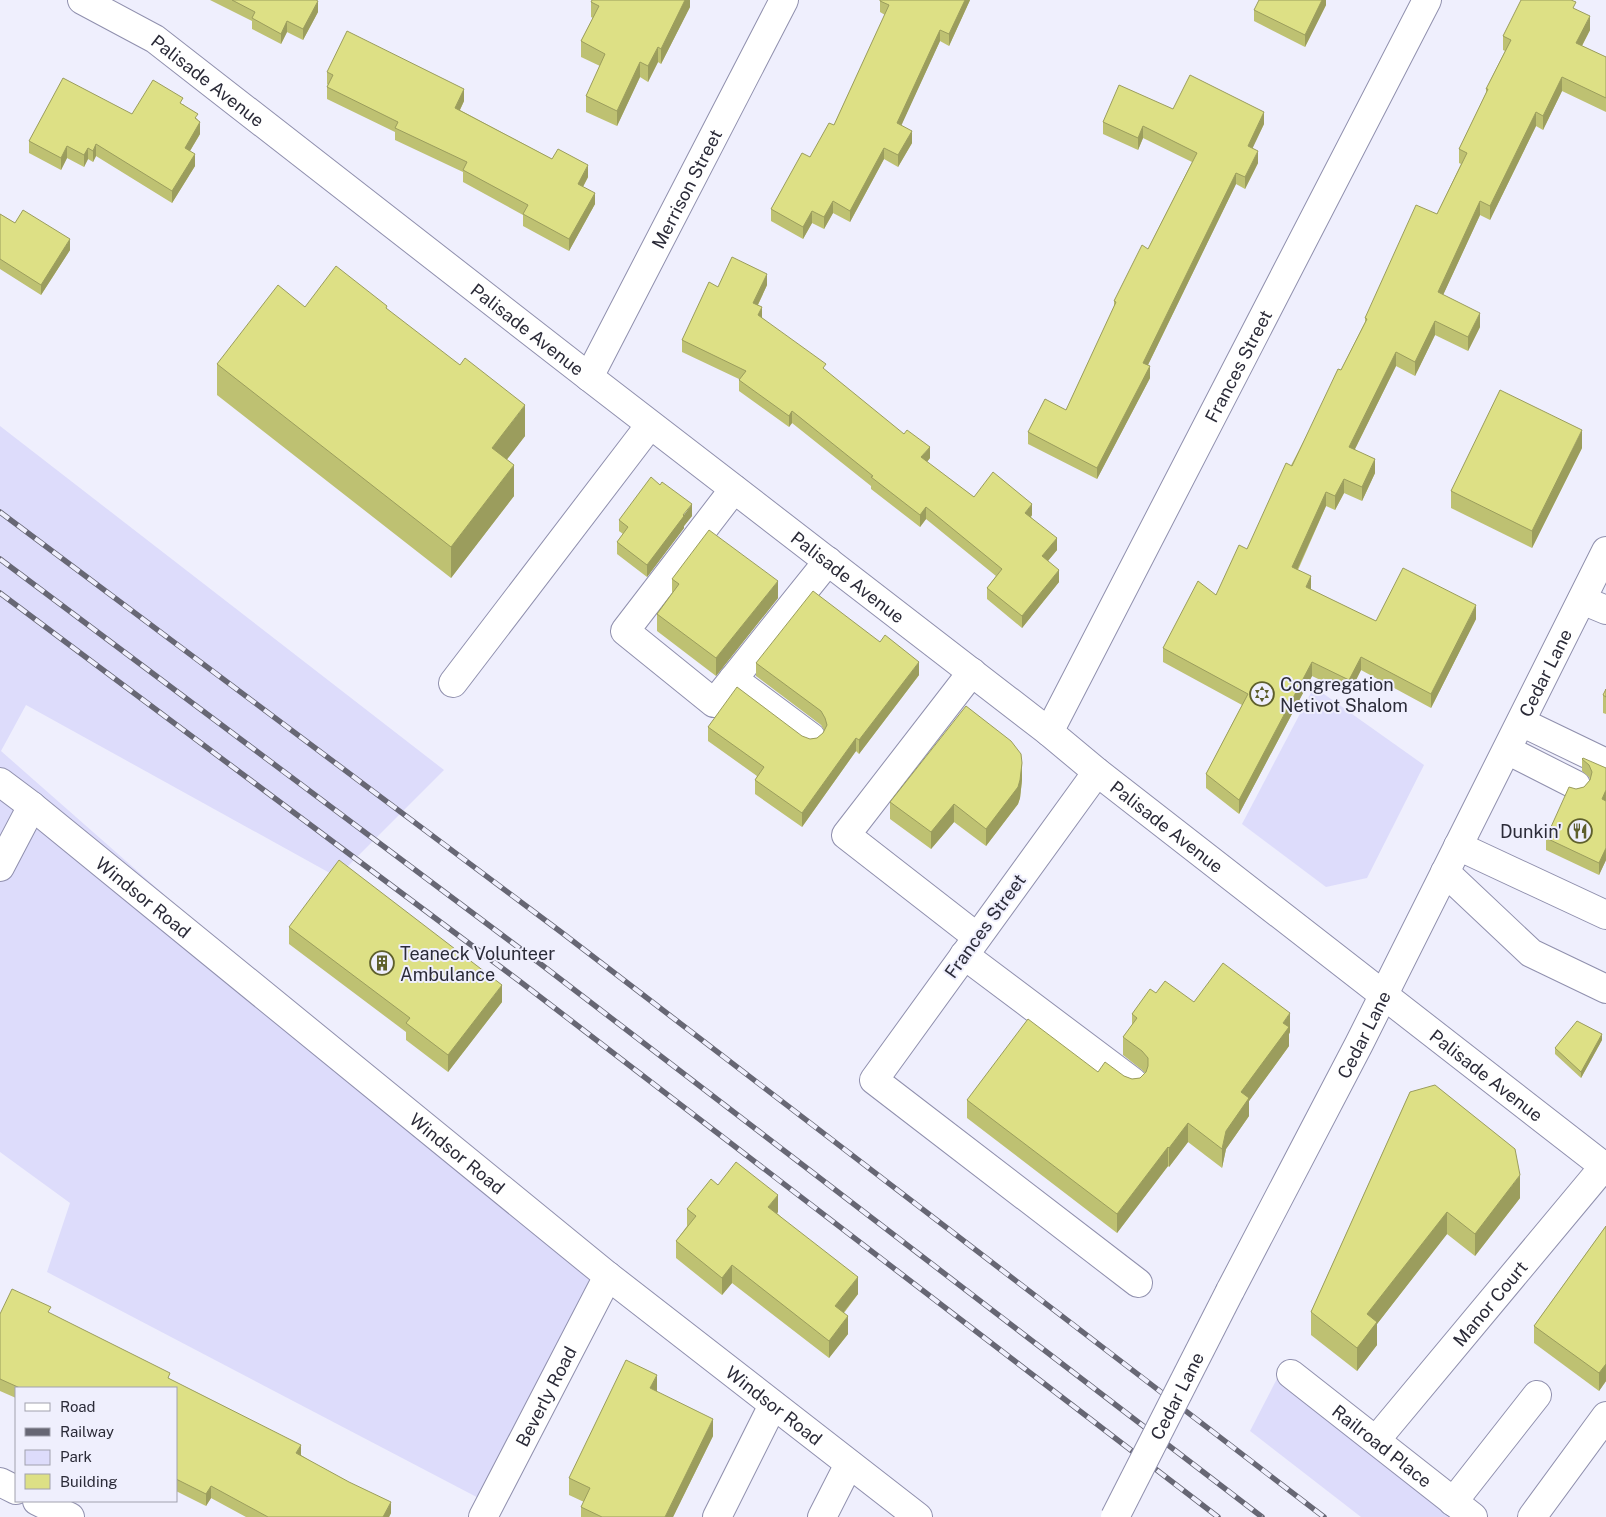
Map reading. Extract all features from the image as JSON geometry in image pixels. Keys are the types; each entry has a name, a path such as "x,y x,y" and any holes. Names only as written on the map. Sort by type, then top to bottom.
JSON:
{"street":[{"name":"Merrison Street","path":"589,378 784,0"},
{"name":"Frances Street","path":"1049,732 1427,0"},
{"name":"Palisade Avenue","path":"96,3 155,39 589,378 972,672 1606,1167"},
{"path":"453,683 650,425"},
{"path":"734,489 625,631 714,703 828,561"},
{"name":"Cedar Lane","path":"1116,1517 1230,1291 1384,995 1521,722 1594,605 1606,552"},
{"path":"972,672 846,835 970,946 1133,1082"},
{"path":"733,679 811,737"},
{"path":"1521,722 1606,763"},
{"path":"1507,750 1576,785"},
{"name":"Frances Street","path":"1098,772 874,1080 1138,1283"},
{"name":"Windsor Road","path":"0,782 32,806 608,1276 918,1517"},
{"path":"0,867 32,806"},
{"path":"1458,846 1606,914"},
{"path":"1445,872 1531,953 1606,989"},
{"name":"Manor Court","path":"1376,1440 1606,1167"},
{"name":"Beverly Road","path":"483,1517 608,1276"},
{"name":"Railroad Place","path":"1291,1374 1463,1510"},
{"path":"1463,1510 1537,1395"},
{"path":"718,1517 773,1405"},
{"path":"1532,1517 1606,1416"},
{"path":"822,1517 850,1464"},
{"path":"0,1482 15,1490"},
{"path":"39,1502 70,1517"}],"green space":[{"path":"0,426 444,770 337,877 26,705 1,751 260,979 608,1276 490,1504 47,1272 70,1203 0,1152"},
{"path":"1314,687 1424,765 1367,878 1326,887 1242,824"},
{"path":"1281,1371 1470,1517 1361,1517 1250,1431"}],"building":[{"path":"232,0 318,1 303,29 287,21 281,34 252,18 255,12"},
{"path":"592,0 685,0 661,49 658,47 648,66 640,62 617,111 586,96 605,54 581,41 599,6 591,2"},
{"path":"880,0 965,0 949,34 940,30 897,123 912,131 898,155 884,148 850,211 833,201 824,217 812,211 803,227 771,209 802,153 810,157 829,123 834,125 889,5"},
{"path":"1259,0 1322,0 1305,35 1254,10"},
{"path":"1521,0 1571,0 1576,2 1573,8 1590,16 1576,43 1606,57 1606,98 1562,77 1543,116 1536,112 1490,206 1480,201 1438,292 1480,313 1468,337 1435,321 1415,362 1396,352 1349,447 1375,459 1362,487 1344,479 1335,496 1326,492 1292,567 1311,576 1306,587 1376,621 1403,568 1476,605 1431,694 1361,657 1349,680 1312,662 1239,800 1206,774 1248,694 1163,648 1198,581 1216,595 1239,545 1247,549 1286,463 1292,466 1338,369 1341,370 1367,319 1365,318 1416,205 1437,214 1467,153 1459,149 1511,40 1503,36"},
{"path":"347,31 464,89 455,108 552,159 558,149 588,165 578,184 595,193 569,239 523,214 528,205 463,170 467,162 395,128 398,122 327,87 333,75 327,72"},
{"path":"1190,75 1264,112 1248,146 1258,151 1245,177 1236,173 1143,363 1150,366 1097,468 1028,432 1045,399 1066,410 1116,302 1114,301 1142,245 1148,249 1197,153 1143,126 1138,138 1103,122 1119,85 1173,109"},
{"path":"63,78 132,114 153,80 183,98 180,103 198,114 195,118 200,122 185,148 195,154 172,191 96,144 93,151 88,148 84,155 67,146 61,158 29,141"},
{"path":"23,210 70,239 41,285 0,259 0,214 15,223"},
{"path":"732,257 767,274 753,303 762,307 758,315 826,364 823,368 904,434 907,430 930,447 921,457 974,497 993,472 1032,504 1025,513 1057,538 1042,556 1059,570 1022,616 987,588 1002,569 926,507 920,515 792,411 789,416 739,380 746,371 682,340 709,282 718,287"},
{"path":"336,266 387,306 386,308 460,365 465,358 525,405 492,448 514,465 451,547 217,364 278,285 305,307"},
{"path":"1500,390 1582,430 1532,531 1451,491"},
{"path":"651,477 660,485 662,482 692,504 647,565 617,542 628,527 619,520"},
{"path":"709,530 778,581 716,658 657,614 679,584 672,579"},
{"path":"813,591 880,642 885,635 919,662 859,740 856,738 802,813 755,780 764,767 708,727 737,687 802,736 810,739 817,738 823,733 827,725 821,711 756,663"},
{"path":"966,706 1011,741 1021,754 1020,780 1018,787 986,829 954,804 931,832 890,802"},
{"name":"Dunkin'","path":"1583,758 1606,768 1606,790 1602,799 1606,801 1606,848 1599,863 1546,838 1569,787 1576,789 1584,787 1590,780 1592,772"},
{"name":"Teaneck Volunteer Ambulance","path":"339,860 502,985 448,1055 406,1023 410,1018 289,927"},
{"path":"1223,963 1290,1013 1283,1023 1289,1027 1241,1092 1249,1098 1226,1131 1222,1149 1188,1123 1117,1214 967,1100 1028,1019 1098,1072 1105,1062 1124,1076 1132,1079 1140,1078 1146,1072 1148,1058 1142,1051 1123,1037 1137,1018 1132,1014 1150,989 1156,993 1165,981 1194,1002"},
{"path":"1577,1021 1602,1034 1581,1072 1555,1048"},
{"path":"1435,1085 1515,1149 1520,1175 1475,1234 1447,1212 1367,1314 1377,1322 1357,1348 1311,1312 1410,1092"},
{"path":"736,1162 778,1195 768,1207 858,1277 835,1306 848,1316 829,1341 732,1265 722,1278 676,1241 696,1216 687,1209 711,1179 718,1185"},
{"path":"1606,1226 1606,1364 1599,1373 1534,1326"},
{"path":"12,1289 51,1307 48,1312 170,1373 168,1378 301,1445 296,1453 391,1502 383,1517 268,1517 211,1486 206,1494 178,1480 178,1387 18,1387 0,1379 0,1314"},
{"path":"626,1360 657,1375 650,1388 713,1419 665,1517 602,1517 581,1507 590,1488 569,1478"}],"railway":[{"path":"0,512 561,932 1324,1517"},
{"path":"0,559 538,962 1262,1517"},
{"path":"0,593 522,983 1218,1517"}],"place":[{"name":"Congregation Netivot Shalom","path":"1262,694"},
{"name":"Dunkin'","path":"1580,831"},
{"name":"Teaneck Volunteer Ambulance","path":"382,963"}]}
